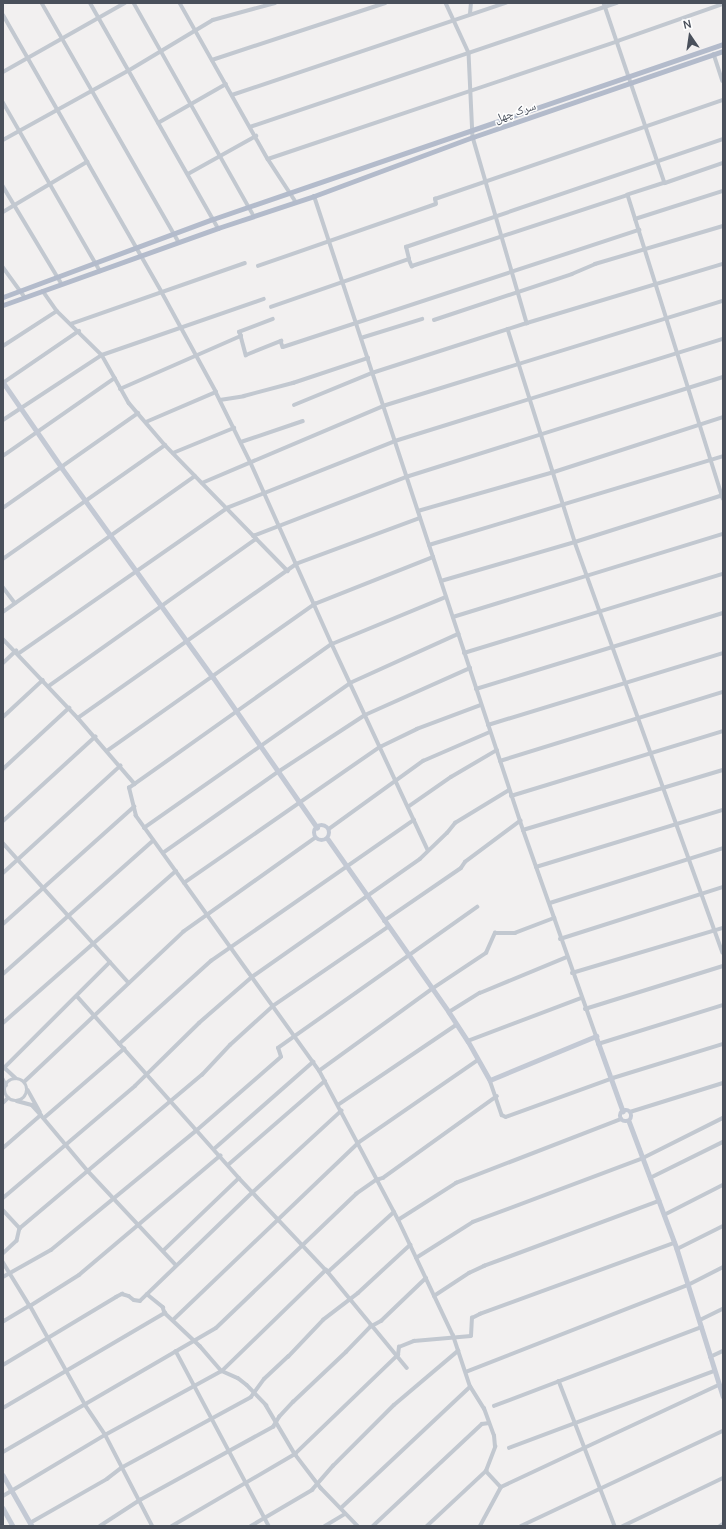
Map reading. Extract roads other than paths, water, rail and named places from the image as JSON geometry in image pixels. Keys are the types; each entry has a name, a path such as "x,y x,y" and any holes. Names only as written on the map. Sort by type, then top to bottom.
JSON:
{"main road":[{"path":"3,297 213,219 723,44"},
{"name":"سرک چهل","path":"3,305 218,228 314,196 473,137 723,51"},
{"path":"3,383 62,468 86,499 213,677 235,712 300,801 317,827"},
{"path":"323,825 329,828 330,833 328,839 321,841 316,838 314,833 317,827 323,825"},
{"path":"328,839 367,897 449,1012 456,1025 468,1041 490,1080 596,1036 623,1111 620,1116 621,1119 629,1121"},
{"path":"623,1111 630,1112 631,1118 629,1121 677,1248 700,1320 714,1371 723,1395"},
{"path":"3,1475 31,1524"},
{"path":"3,1508 13,1526"}],"street":[{"path":"42,3 179,242"},
{"path":"90,3 218,228"},
{"path":"3,72 125,3"},
{"path":"134,3 254,216"},
{"path":"180,3 268,159 296,202"},
{"path":"3,140 162,51 213,20 276,3"},
{"path":"212,60 385,3"},
{"path":"446,3 469,53 472,90 473,137 527,323"},
{"path":"470,14 471,3"},
{"path":"232,95 454,19 506,3"},
{"path":"250,127 605,5 617,3"},
{"path":"268,159 723,4"},
{"path":"605,5 665,182"},
{"path":"3,15 182,327 216,392 251,463 332,644 428,850"},
{"path":"714,54 723,81"},
{"path":"158,122 226,84"},
{"path":"258,266 436,204 435,199 723,100"},
{"path":"3,102 100,271"},
{"path":"188,174 256,136"},
{"path":"723,139 406,247 409,259 412,266 723,163"},
{"path":"3,212 87,162"},
{"path":"3,186 62,284"},
{"path":"635,219 723,191"},
{"path":"441,581 575,542 723,496 628,195"},
{"path":"314,196 511,796 550,903 560,939 572,973 596,1036"},
{"path":"434,320 595,264 723,226"},
{"path":"273,319 239,332 246,354 281,342 283,348 356,322 512,273 639,230"},
{"path":"270,306 409,259"},
{"path":"71,324 245,263"},
{"path":"294,405 372,373 527,323 723,264"},
{"path":"3,267 25,297"},
{"path":"43,291 57,311 102,355 120,388 138,413 165,445 288,571"},
{"path":"3,420 102,355 264,299"},
{"path":"202,483 383,406 723,301"},
{"path":"3,346 57,311"},
{"path":"361,338 422,319"},
{"path":"508,329 575,542 723,952"},
{"path":"3,383 80,332"},
{"path":"120,388 241,336"},
{"path":"3,663 227,508 395,441 723,339"},
{"path":"220,400 244,396 293,383 368,358"},
{"path":"49,686 255,538 279,526 406,477 723,377"},
{"path":"3,456 115,378"},
{"path":"146,422 216,392"},
{"path":"3,508 62,468 138,413"},
{"path":"418,511 554,472 723,418"},
{"path":"241,442 302,421"},
{"path":"173,453 234,428"},
{"path":"3,559 86,499 165,445"},
{"path":"429,545 723,456"},
{"path":"3,612 195,476"},
{"path":"78,718 296,564 420,518"},
{"path":"453,617 723,534"},
{"path":"107,751 315,604 433,557"},
{"path":"464,653 723,574"},
{"path":"3,587 15,603"},
{"path":"427,1526 486,1471 495,1447 494,1436 484,1409 470,1386 453,1336 398,1220 325,1081 295,1036 144,828 136,816 129,788 332,644 446,597"},
{"path":"476,689 723,613"},
{"path":"144,828 259,745 350,683 458,634"},
{"path":"3,639 49,686 135,784"},
{"path":"488,725 723,653"},
{"path":"162,853 278,772 365,715 470,668"},
{"path":"3,717 42,680"},
{"path":"500,761 723,692"},
{"path":"184,883 300,801 380,747 417,729 481,704"},
{"path":"3,769 69,708"},
{"path":"511,796 723,731"},
{"path":"329,828 423,760 490,732"},
{"path":"3,821 95,737"},
{"path":"408,807 451,777 496,750"},
{"path":"3,873 120,766"},
{"path":"523,830 723,770"},
{"path":"3,1198 135,1086 199,1023 252,977 420,859 447,833 454,823 510,790"},
{"path":"3,924 134,807"},
{"path":"536,867 723,810"},
{"path":"119,1044 211,961 346,865 414,820"},
{"path":"384,921 461,868 465,862 520,821"},
{"path":"24,1082 183,932 316,838"},
{"path":"3,974 154,841"},
{"path":"3,843 129,983"},
{"path":"550,903 723,848"},
{"path":"3,1023 176,871"},
{"path":"560,939 723,887"},
{"path":"3,1277 51,1250 197,1130 281,1057 278,1048 408,955 478,908"},
{"path":"319,1071 432,989 486,953 495,933 515,933 554,918"},
{"path":"3,1254 17,1241 20,1228 202,1075 230,1045 273,1006 388,927"},
{"path":"572,973 723,928"},
{"path":"449,1012 480,993 567,957"},
{"path":"110,962 4,1068 16,1078 24,1082 43,1116 65,1144 88,1171 176,1265"},
{"path":"585,1009 723,966"},
{"path":"77,996 228,1165 327,1271 398,1355 407,1368"},
{"path":"468,1041 581,998"},
{"path":"598,1044 723,1005"},
{"path":"338,1105 456,1025"},
{"path":"490,1080 497,1096 502,1115 506,1117 612,1078 723,1044"},
{"path":"3,1148 124,1049"},
{"path":"173,1320 358,1143 478,1060"},
{"path":"214,1149 313,1062"},
{"path":"3,1078 8,1098 32,1106 43,1116"},
{"path":"6,1086 12,1079 16,1078"},
{"path":"228,1165 325,1081"},
{"path":"630,1112 723,1083"},
{"path":"16,1101 24,1098 28,1090"},
{"path":"3,1452 216,1328 356,1194 376,1180 383,1178 497,1096"},
{"path":"3,1103 8,1098"},
{"path":"3,1365 122,1294 138,1301 341,1111"},
{"path":"416,1258 473,1222 643,1158 723,1118"},
{"path":"398,1220 456,1182 621,1119"},
{"path":"650,1178 723,1142"},
{"path":"3,1322 79,1275 220,1156"},
{"path":"163,1251 240,1178"},
{"path":"664,1215 723,1185"},
{"path":"434,1296 469,1273 484,1266 659,1201"},
{"path":"3,1210 20,1228"},
{"path":"3,1496 105,1435 222,1371 327,1271 394,1212"},
{"path":"677,1248 723,1226"},
{"path":"172,1526 295,1454 398,1355 399,1347 408,1342 453,1336 471,1336 472,1318 480,1314 674,1243"},
{"path":"31,1524 107,1479 120,1468 251,1396 264,1379 288,1357 323,1320 363,1289 410,1245"},
{"path":"3,1262 30,1306 85,1405 105,1435 120,1468 140,1500 152,1526"},
{"path":"466,1372 688,1285 723,1267"},
{"path":"100,1526 140,1500 273,1427 293,1402 372,1325 376,1325 381,1321 426,1278"},
{"path":"147,1294 163,1307 165,1313 195,1341 222,1371 238,1378 266,1405 295,1454 318,1484 358,1526"},
{"path":"700,1320 723,1309"},
{"path":"3,1408 165,1313"},
{"path":"494,1406 702,1327"},
{"path":"710,1357 723,1350"},
{"path":"176,1351 269,1526"},
{"path":"251,1526 300,1498 318,1484 333,1466 394,1405 458,1351"},
{"path":"509,1448 714,1371"},
{"path":"559,1381 615,1526"},
{"path":"480,1526 501,1487 719,1385"},
{"path":"341,1508 470,1386"},
{"path":"373,1526 482,1424 488,1423"},
{"path":"521,1526 723,1431"},
{"path":"486,1471 501,1487"},
{"path":"623,1526 723,1478"},
{"path":"325,1526 345,1514"}]}
